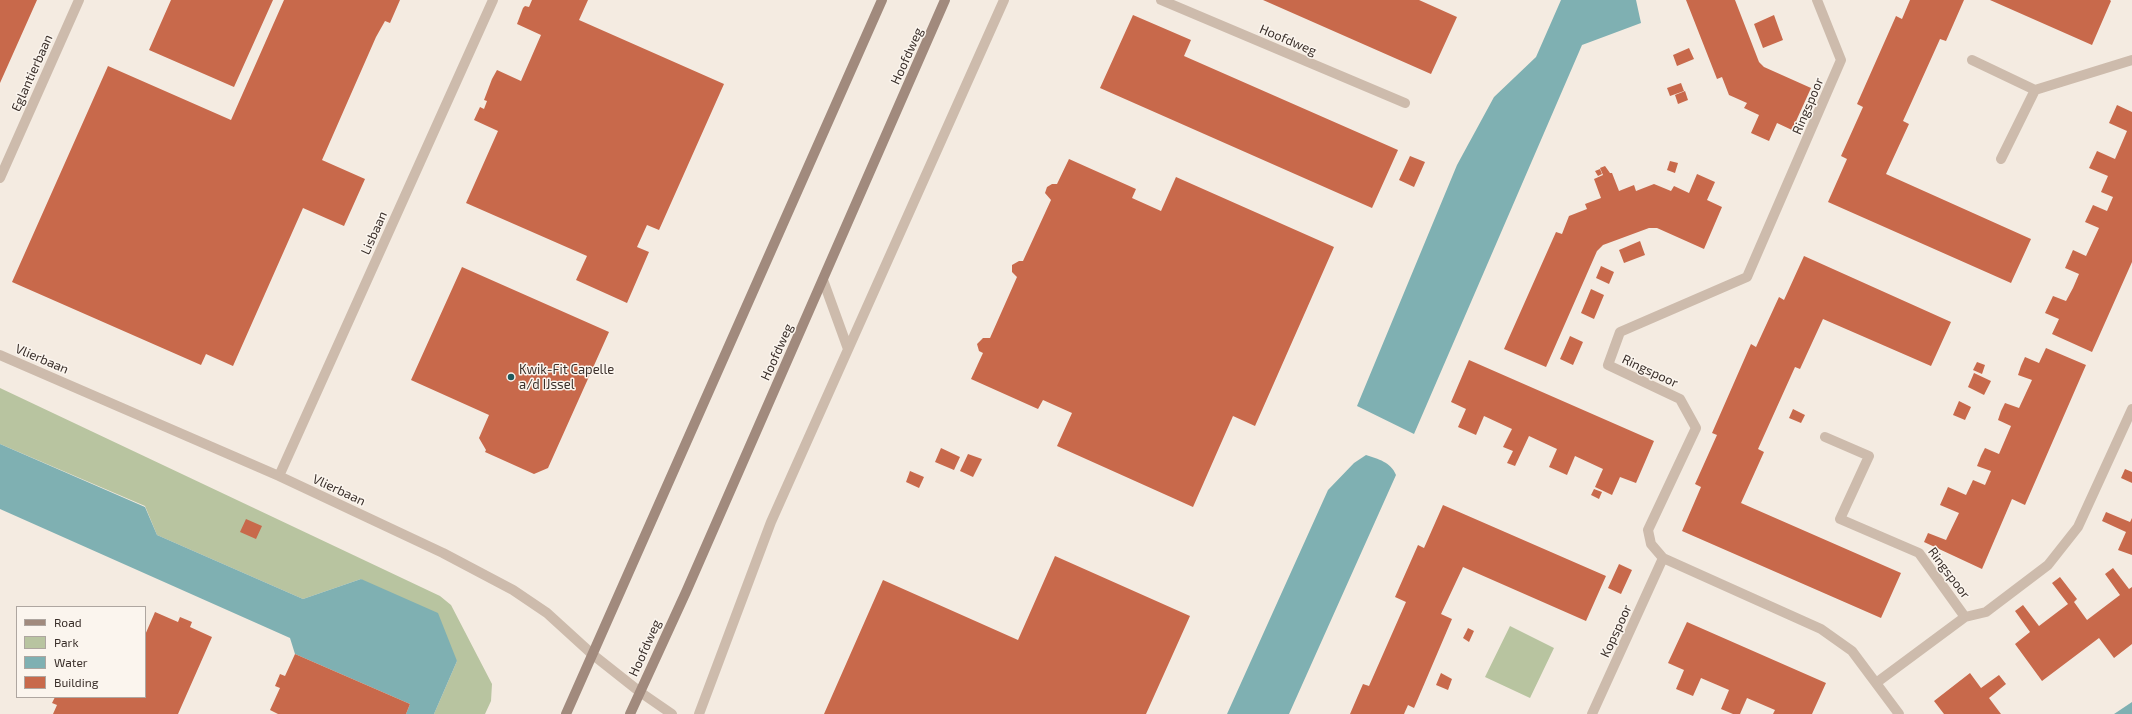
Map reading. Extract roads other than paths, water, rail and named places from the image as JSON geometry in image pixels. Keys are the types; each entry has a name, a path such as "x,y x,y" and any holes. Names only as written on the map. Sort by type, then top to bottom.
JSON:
{"main road":[{"path":"566,714 882,0"},
{"name":"Hoofdweg","path":"630,714 946,0"}],"street":[{"name":"Eglantierbaan","path":"0,178 79,0"},
{"name":"Lisbaan","path":"279,476 493,0"},
{"path":"699,714 771,522 1004,0"},
{"name":"Hoofdweg","path":"1161,0 1405,103"},
{"name":"Ringspoor","path":"1817,0 1842,60 1747,277 1620,332 1608,365 1680,399 1696,428 1648,530 1651,544 1664,558 1821,629 1852,651 1899,714"},
{"path":"1972,60 2035,90 2132,60"},
{"path":"2001,159 2035,90"},
{"path":"823,280 848,349"},
{"name":"Vlierbaan","path":"0,355 279,476 443,553 513,590 547,614 592,654 640,692 672,714"},
{"name":"Ringspoor","path":"1876,683 1966,617 1986,612 2048,565 2078,527 2132,409"},
{"name":"Ringspoor","path":"1825,437 1869,456 1840,519 1919,553 1966,617"},
{"name":"Kopspoor","path":"1592,714 1664,558"}],"water":[{"path":"1561,0 1636,0 1641,23 1582,45 1414,434 1357,406 1457,165 1494,97 1536,57"},
{"path":"0,444 145,507 157,535 303,599 361,579 438,613 457,661 434,714 406,714 410,704 295,654 290,638 0,509"},
{"path":"1366,455 1387,464 1396,475 1289,714 1227,714 1328,490 1354,463"},
{"path":"2132,702 2132,714 2114,714"}],"place":[{"name":"Kwik-Fit Capelle a/d IJssel","path":"511,377"}]}
